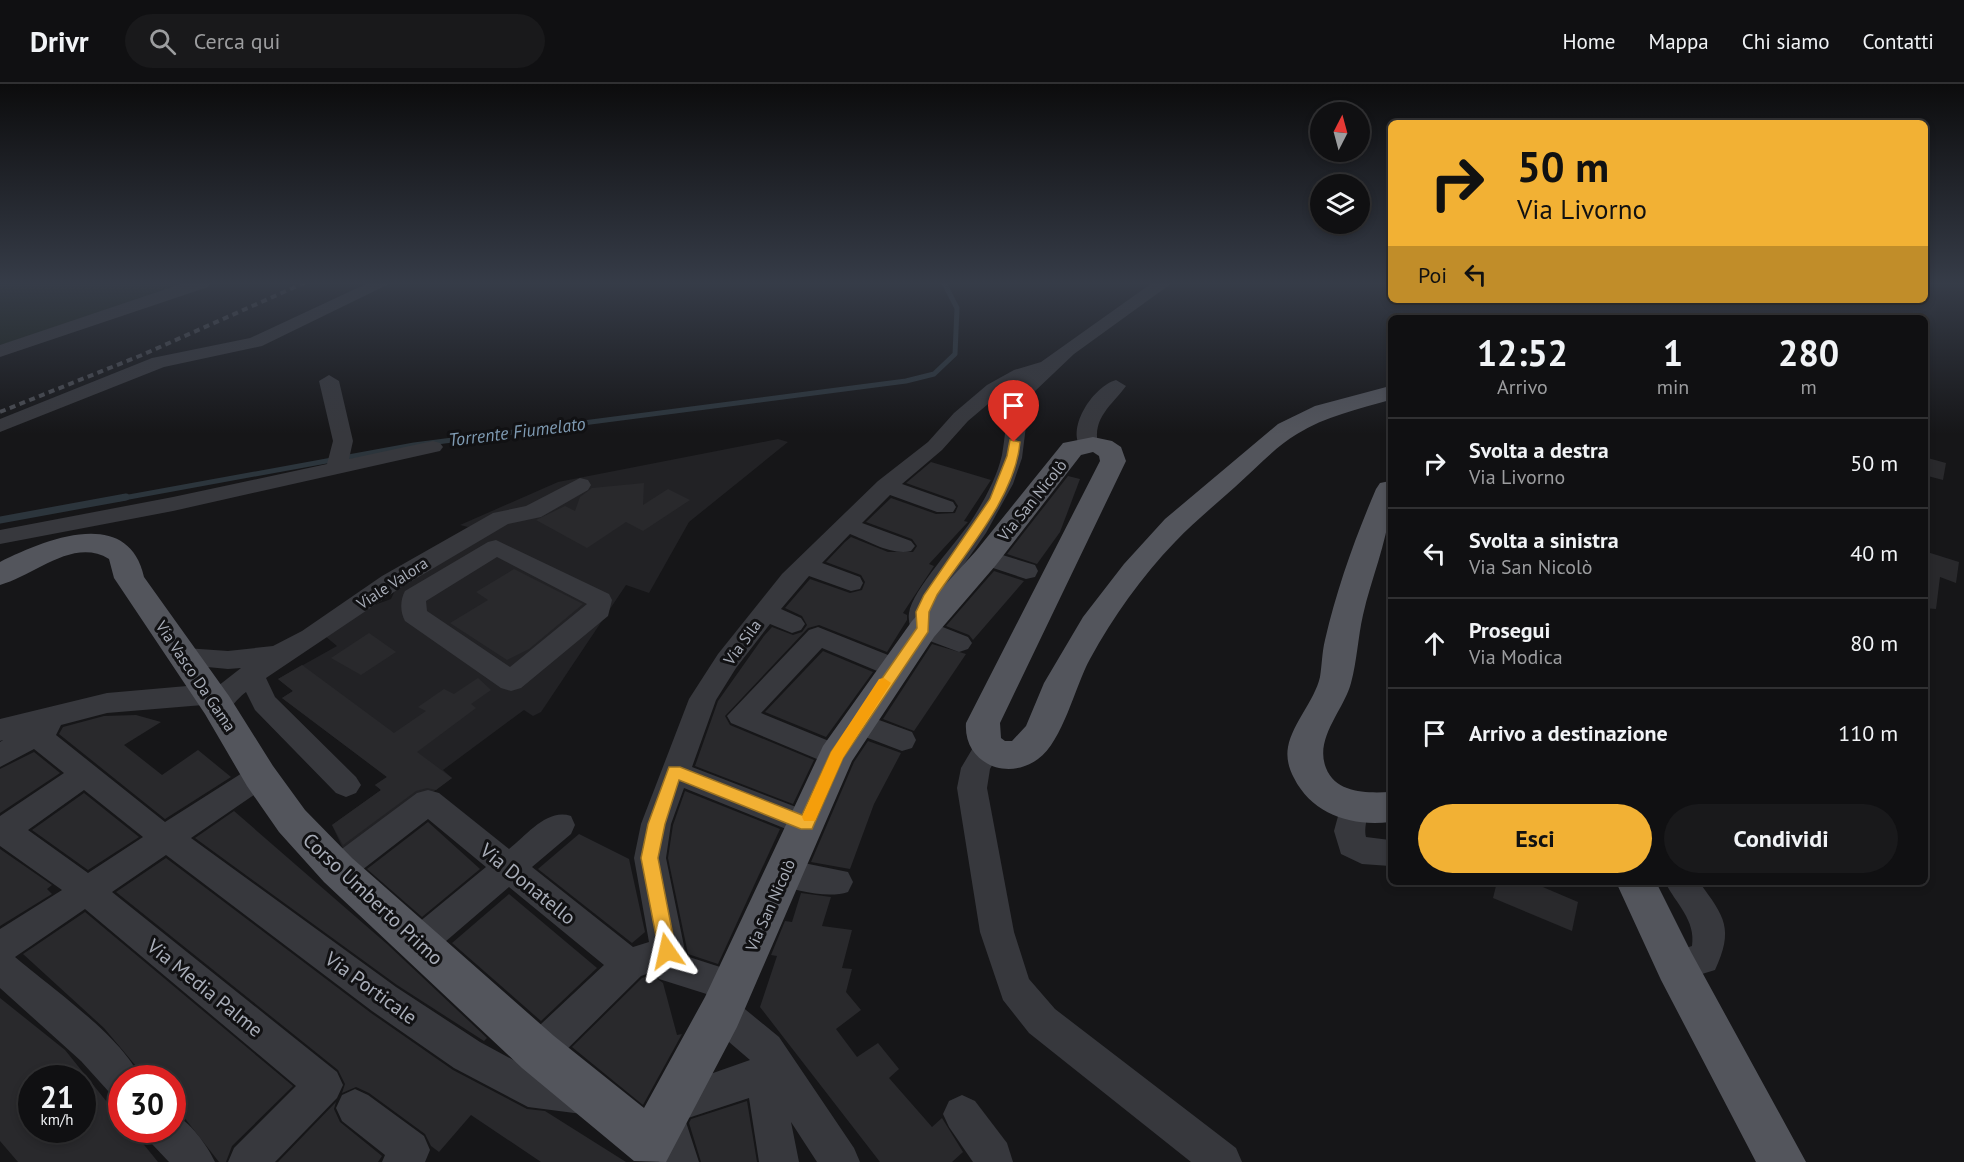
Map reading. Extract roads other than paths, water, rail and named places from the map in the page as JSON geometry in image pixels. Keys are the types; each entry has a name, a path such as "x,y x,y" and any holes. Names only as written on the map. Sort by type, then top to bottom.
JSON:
{"main road":[{"path":"1088,444 1105,447 1112,453 1113,461 986,714 982,732 987,749 1006,756 1020,753 1031,745 1041,732 1059,687 1081,647 1147,555 1165,535 1287,429 1339,407 1388,394"},
{"name":"Via San Nicolò","path":"662,1138 836,756 894,668 923,629 986,558 1072,449 1088,444"},
{"path":"1388,493 1372,528 1351,595 1335,682 1305,747 1305,760 1311,776 1321,790 1354,807 1374,810 1388,807"},
{"name":"Via Vasco Da Gama","path":"0,577 30,569 98,563 129,578 214,700 260,776"},
{"name":"Corso Umberto Primo","path":"260,776 292,821 338,870 538,1052 594,1096 662,1138"},
{"path":"1637,885 1676,966 1782,1162"}],"street":[{"path":"0,351 53,333"},
{"path":"0,426 159,362 256,342 273,333"},
{"path":"959,643 923,629 922,612 930,595 996,499 1013,456 1021,399 1032,381 1046,366 1089,333"},
{"name":"Via Sila","path":"727,999 671,968 650,858 656,824 703,699 764,612 806,566 886,486 935,446 961,417 994,389 1020,374 1046,366"},
{"path":"328,381 343,441 336,469"},
{"path":"1088,444 1086,437 1092,414 1116,386"},
{"path":"0,537 433,447"},
{"name":"Viale Valora","path":"214,700 280,654 501,518 533,512 580,485"},
{"path":"886,486 945,507"},
{"path":"847,525 903,546"},
{"path":"496,547 600,600 599,610 511,681 414,615 414,597 496,547"},
{"path":"986,558 1026,571"},
{"path":"806,566 851,583"},
{"path":"381,590 395,590 414,597"},
{"path":"764,612 792,624"},
{"path":"836,756 741,716 818,636 894,668"},
{"path":"184,657 228,660 280,654"},
{"path":"251,675 265,703 346,785"},
{"path":"0,756 19,730 70,711 106,703 214,700"},
{"path":"857,723 902,740"},
{"name":"Via Porticale","path":"19,730 84,774 384,999 467,1055 528,1088 594,1096"},
{"path":"987,749 975,768 972,788 997,932 1014,988 1049,1027 1222,1162"},
{"path":"675,772 806,824"},
{"path":"2,831 84,774"},
{"path":"0,948 81,887 160,832 260,776"},
{"name":"Via Donatello","path":"338,870 428,802 507,869 629,964"},
{"path":"1354,807 1349,831 1353,845 1362,851 1388,853"},
{"path":"419,943 560,825"},
{"name":"Via Media Palme","path":"2,831 81,887 324,1085 248,1162"},
{"path":"784,873 837,882"},
{"path":"1676,966 1703,958 1712,944 1710,927 1683,885"},
{"path":"538,1052 629,964 667,951"},
{"path":"0,966 94,1048 109,1065"},
{"path":"727,999 766,1050 840,1162"},
{"path":"662,1138 756,1077 765,1081 779,1162"},
{"path":"355,1108 406,1156"},
{"path":"962,1114 993,1159"},
{"path":"178,1143 195,1162"}],"waterway":[{"name":"Torrente Fiumelato","path":"118,499 414,445 906,381 934,374 955,354 956,333"},
{"name":"Torrente Fiumelato","path":"0,520 126,497"}],"railway":[{"path":"0,412 191,333"}]}
